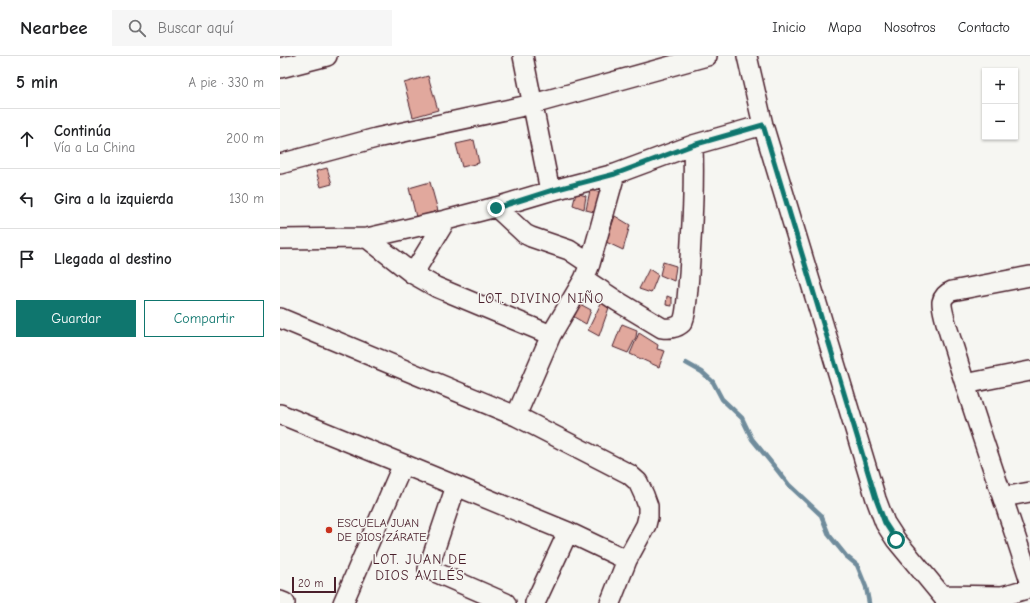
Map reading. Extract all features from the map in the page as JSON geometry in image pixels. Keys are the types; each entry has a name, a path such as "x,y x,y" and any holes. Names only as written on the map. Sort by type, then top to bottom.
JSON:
{"street":[{"path":"280,68 327,56"},
{"path":"523,56 550,191"},
{"path":"280,164 376,138 533,104 707,56"},
{"path":"747,56 763,125 876,499 885,523 896,540 945,599 1002,596 1030,588"},
{"path":"280,222 280,239 367,238 496,208 550,191 615,174 693,145 763,125"},
{"path":"496,208 525,234 569,250 587,272 617,301 662,328 672,328 682,323 685,316 689,282 694,187 693,145"},
{"path":"516,416 551,335 587,272 615,174"},
{"path":"413,274 446,220"},
{"path":"367,238 413,274 436,287 551,335"},
{"path":"1030,276 952,291 947,293 942,303 965,384 1030,581"},
{"path":"280,318 516,416 629,474 638,482 644,495 648,506 648,517 646,525 627,560 610,603"},
{"path":"965,384 1030,371"},
{"path":"280,414 568,532 627,560"},
{"path":"344,603 403,464"},
{"path":"456,486 428,569 506,603"},
{"path":"1003,497 1030,492"},
{"path":"536,603 568,532"},
{"path":"280,601 285,603"}],"building":[{"path":"428,76 438,110 413,117 404,83"},
{"path":"474,140 479,163 462,167 456,144"},
{"path":"327,168 332,184 321,187 316,171"},
{"path":"430,182 438,211 416,217 409,188"},
{"path":"590,190 605,194 598,213 586,210"},
{"path":"576,193 586,196 584,209 573,205"},
{"path":"615,216 630,225 623,250 606,242"},
{"path":"663,262 676,266 674,281 660,275"},
{"path":"649,269 658,275 651,293 639,289"},
{"path":"667,296 672,298 672,306 666,305"},
{"path":"604,297 611,302 599,336 588,330"},
{"path":"580,304 591,310 586,324 574,317"},
{"path":"622,324 637,330 636,337 628,353 613,347"},
{"path":"639,333 658,345 657,349 665,351 659,367 630,354"}],"waterway":[{"path":"686,363 702,372 713,382 722,399 742,418 752,439 789,485 821,515 829,535 846,556 857,565 866,587 869,603"}],"place":[{"name":"ESCUELA JUAN DE DIOS ZÁRATE","path":"329,530"}],"district":[{"name":"LOT. DIVINO NIÑO","path":"541,298"},
{"name":"LOT. JUAN DE DIOS AVILÉS","path":"420,568"}],"route":[{"path":"496,208 550,191 615,174 693,145 763,125 876,499 885,523 896,540"}]}
